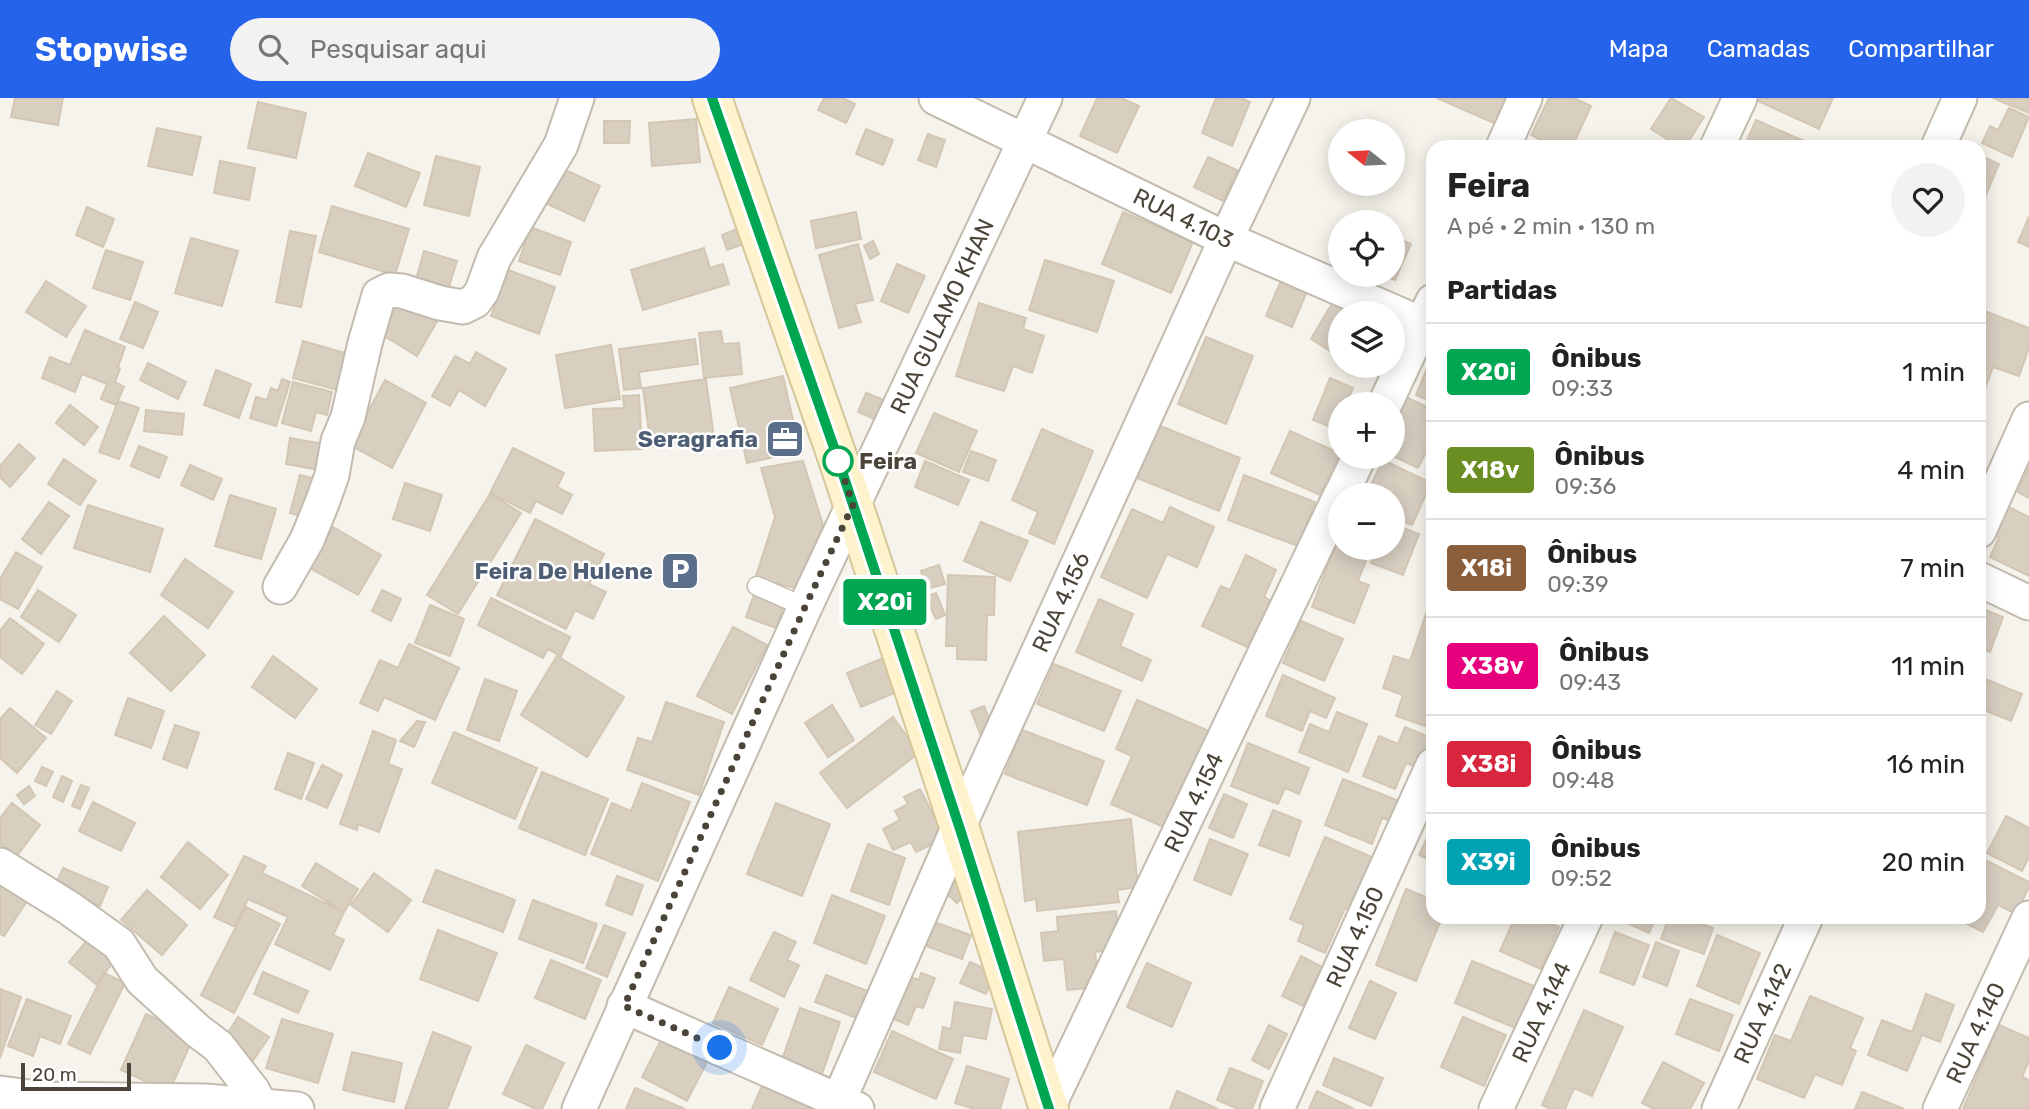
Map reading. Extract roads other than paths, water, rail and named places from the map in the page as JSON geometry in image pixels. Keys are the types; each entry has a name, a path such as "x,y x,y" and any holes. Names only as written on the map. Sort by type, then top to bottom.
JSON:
{"main road":[{"path":"712,98 853,505 1048,1108"}],"street":[{"path":"280,587 307,540 322,503 338,441 348,418 379,295 389,290 402,291 463,307 475,301 482,291 494,258 561,145 577,98"},
{"name":"RUA 4.103","path":"936,98 1226,239 1426,316"},
{"name":"RUA GULAMO KHAN","path":"579,1109 805,607 1045,98"},
{"name":"RUA 4.156","path":"843,1106 959,826 1293,98"},
{"path":"1506,140 1525,98"},
{"path":"1720,140 1740,98"},
{"path":"1941,140 1959,98"},
{"path":"1390,392 1426,325"},
{"path":"1986,515 2029,419"},
{"name":"RUA 4.154","path":"1048,1108 1328,523"},
{"path":"1986,582 2029,603"},
{"name":"RUA 4.150","path":"1277,1109 1426,780"},
{"path":"0,865 69,908 119,944 142,980 218,1046 253,1091 261,1107"},
{"name":"RUA 4.140","path":"1940,1109 2029,918"},
{"name":"RUA 4.144","path":"1496,1109 1583,924"},
{"name":"RUA 4.142","path":"1719,1109 1803,924"},
{"path":"624,1006 843,1106"},
{"path":"0,1093 43,1104 205,1101 297,1109"}],"lane":[{"path":"757,586 805,607"}],"place":[{"name":"Seragrafia","path":"785,439"},
{"name":"Feira","path":"838,461"},
{"name":"Feira De Hulene","path":"680,571"}]}
